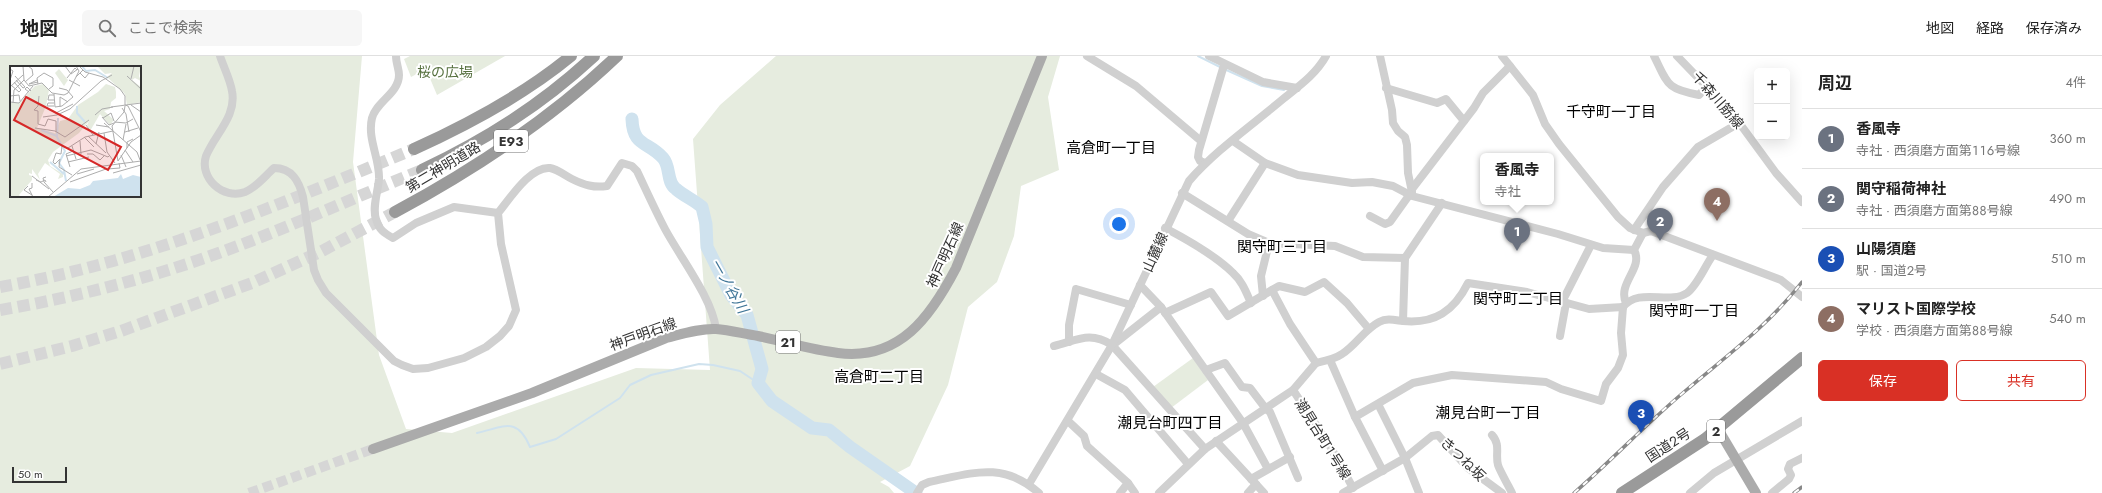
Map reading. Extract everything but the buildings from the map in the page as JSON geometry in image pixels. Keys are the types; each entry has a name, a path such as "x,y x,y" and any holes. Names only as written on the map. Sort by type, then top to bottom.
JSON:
{"highway":[{"path":"537,81 566,56"},
{"name":"第二神明道路","path":"414,149 461,128 537,81 571,56"},
{"name":"第二神明道路","path":"422,170 465,150 501,129 566,81 594,56"},
{"name":"第二神明道路","path":"395,212 460,176 530,128 569,98 617,56"},
{"name":"国道2号","path":"1622,493 1718,429 1802,358"}],"main road":[{"name":"神戸明石線","path":"373,449 532,393 666,338 689,332 716,329 839,353 871,352 897,342 924,321 940,299 956,268 1042,56"},
{"path":"1718,429 1756,493"}],"street":[{"path":"220,56 229,80 233,104 231,113 206,156 204,162 208,179 221,190 235,194 254,188 274,168 283,168 290,172 295,178 302,192 314,270 318,280 326,293 394,361 413,369 428,368 464,358 486,347 509,326 516,310 501,244 498,213 523,182 537,170 550,168 584,185 598,187 607,186 622,162 632,166 637,171 665,229 704,298 714,318 716,329"},
{"path":"396,56 399,75 396,85 386,100 377,108 372,117 371,128 379,177 375,217 380,230 394,238 416,223 454,208 498,213"},
{"path":"1087,56 1136,86 1201,141"},
{"path":"1209,56 1223,67 1263,82 1297,88"},
{"name":"山麓線","path":"1029,484 1112,346 1165,228 1189,181 1205,163 1297,88 1320,67 1326,56"},
{"path":"1380,56 1392,110 1393,123 1398,131 1405,137 1407,145 1408,173 1411,193"},
{"path":"1502,56 1534,95 1545,124 1559,144 1618,217 1634,230 1643,233 1651,231 1781,280 1790,285 1802,297"},
{"path":"1654,56 1667,83 1676,89 1699,95 1707,86"},
{"name":"千森川筋線","path":"1677,56 1732,113 1776,173 1802,202"},
{"path":"1370,216 1385,224 1390,222 1483,93 1510,66"},
{"path":"1205,163 1200,161 1198,157 1201,141 1223,67"},
{"path":"1386,88 1437,103 1446,99 1464,121"},
{"path":"1634,230 1663,188 1698,147 1739,123"},
{"path":"1233,141 1265,163 1298,175 1352,183 1372,182 1393,186 1442,203 1558,234 1591,245 1603,248 1634,250"},
{"path":"1228,221 1265,163"},
{"path":"1182,193 1248,234 1269,242 1335,246 1363,257 1405,258"},
{"path":"1403,321 1405,258 1442,203"},
{"path":"1165,228 1184,238 1233,273 1242,284 1251,303"},
{"path":"1355,417 1413,383 1452,375 1546,382 1561,389 1601,401 1606,384 1618,368 1623,355 1621,333 1625,305 1623,296 1625,286 1637,262 1634,250 1643,233"},
{"path":"1263,296 1260,276 1269,242"},
{"path":"1560,336 1564,303 1591,245"},
{"path":"1159,493 1188,464 1216,441 1293,390 1316,364 1343,354 1369,329 1386,319 1426,322 1450,310 1461,296 1468,283 1527,292 1589,309 1625,305 1636,298 1680,296 1688,292 1713,255"},
{"path":"1112,346 1163,310 1211,292 1228,316 1279,286 1305,292 1324,282 1347,302 1369,329"},
{"path":"1140,285 1163,310 1243,422 1268,469"},
{"path":"1069,342 1068,325 1076,289 1131,305"},
{"path":"1272,290 1290,324 1316,364"},
{"path":"1054,346 1091,336 1098,337 1112,346 1206,449"},
{"path":"1330,360 1355,417 1383,471"},
{"path":"1206,370 1225,363 1242,387 1250,388 1270,412 1298,478"},
{"path":"1096,374 1125,390 1188,464"},
{"name":"潮見台町１号線","path":"1293,390 1330,446 1353,488"},
{"path":"1378,404 1405,458 1419,493"},
{"path":"1068,421 1084,436 1087,446 1128,483 1135,493"},
{"path":"1690,493 1708,477 1736,459 1802,421"},
{"name":"きつね坂","path":"1405,458 1432,436 1438,435 1468,468 1502,493"},
{"path":"1492,435 1497,440 1498,466 1512,493"},
{"path":"1216,441 1264,493"},
{"path":"1248,493 1253,482 1268,469 1290,457"},
{"path":"1343,493 1405,458"},
{"path":"1772,493 1789,479 1790,474 1788,468 1790,464 1802,458"},
{"path":"917,493 922,485 984,471 1004,472 1029,484 1039,493"},
{"path":"1120,493 1128,483"}],"green space":[{"path":"0,56 362,56 353,162 379,355 406,429 452,433 636,368 710,370 693,139 720,105 776,56 1060,56 1048,97 1059,170 1021,186 1014,236 997,282 968,307 948,385 910,466 880,482 889,487 894,493 0,493"},
{"name":"桜の広場","path":"410,56 505,56 437,95 426,69 411,77 404,59"},
{"path":"1193,358 1208,380 1171,408 1153,387"}],"waterway":[{"path":"1198,56 1220,67"},
{"path":"1224,69 1262,86 1284,90"},
{"name":"一ノ谷川","path":"632,119 635,135 638,139 663,158 673,186 702,207 706,224 707,247 731,295 747,315 762,369 758,383 772,401 812,428 829,430 850,447 916,493"},
{"path":"477,433 502,427 515,427 525,437 530,447 556,439 620,398 630,385 651,375 699,364 713,365 740,371 758,383"}],"tunnel":[{"path":"0,287 106,263 159,247 262,211 414,149"},
{"path":"0,310 93,291 184,265 265,235 422,170"},
{"path":"0,364 72,346 121,331 252,283 322,251 395,212"},
{"path":"249,493 373,449"}],"railway":[{"path":"1574,493 1670,404 1761,326 1789,298 1802,282"},
{"path":"1794,493 1802,487"}],"place":[{"name":"マリスト国際学校","path":"1717,221"},
{"name":"関守稲荷神社","path":"1660,241"},
{"name":"香風寺","path":"1517,251"},
{"name":"山陽須磨","path":"1641,433"}],"district":[{"name":"千守町一丁目","path":"1611,112"},
{"name":"高倉町一丁目","path":"1111,148"},
{"name":"関守町三丁目","path":"1282,247"},
{"name":"関守町二丁目","path":"1518,299"},
{"name":"関守町一丁目","path":"1694,311"},
{"name":"高倉町二丁目","path":"879,377"},
{"name":"潮見台町一丁目","path":"1488,413"},
{"name":"潮見台町四丁目","path":"1170,423"}]}
